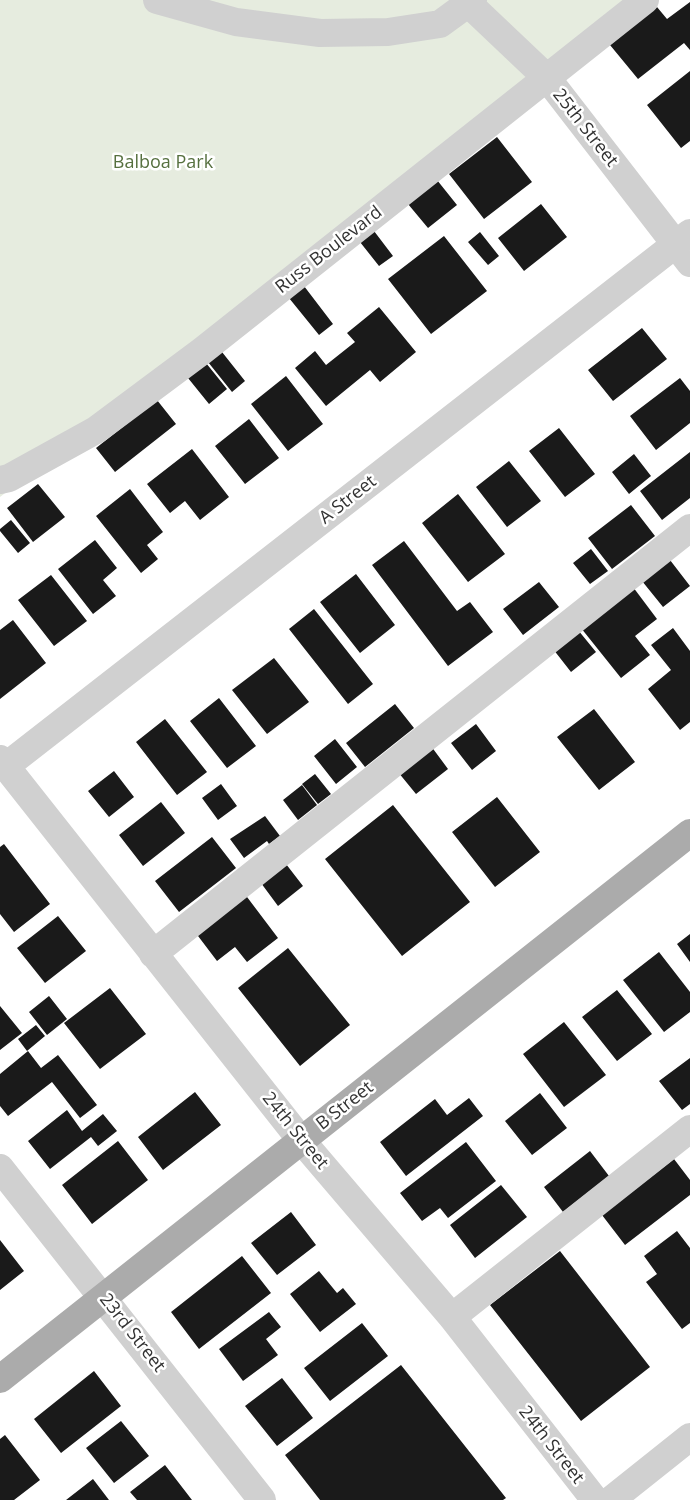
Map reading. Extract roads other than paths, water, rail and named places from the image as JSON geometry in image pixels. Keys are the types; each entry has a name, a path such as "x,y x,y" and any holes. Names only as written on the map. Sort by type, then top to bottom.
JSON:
{"main road":[{"name":"B Street","path":"0,1379 690,833"}],"street":[{"path":"157,0 236,22 320,33 388,32 440,24 471,2"},
{"name":"Russ Boulevard","path":"0,480 9,478 96,430 202,351 645,0"},
{"name":"25th Street","path":"471,2 547,78 685,247"},
{"name":"A Street","path":"3,762 685,247"},
{"path":"153,954 690,528"},
{"name":"24th Street","path":"3,762 301,1140 452,1317 595,1500"},
{"path":"452,1317 690,1129"},
{"name":"23rd Street","path":"0,1168 104,1297 262,1500"},
{"path":"611,1500 690,1438"}],"park label":[{"name":"Balboa Park","path":"163,163"}]}
